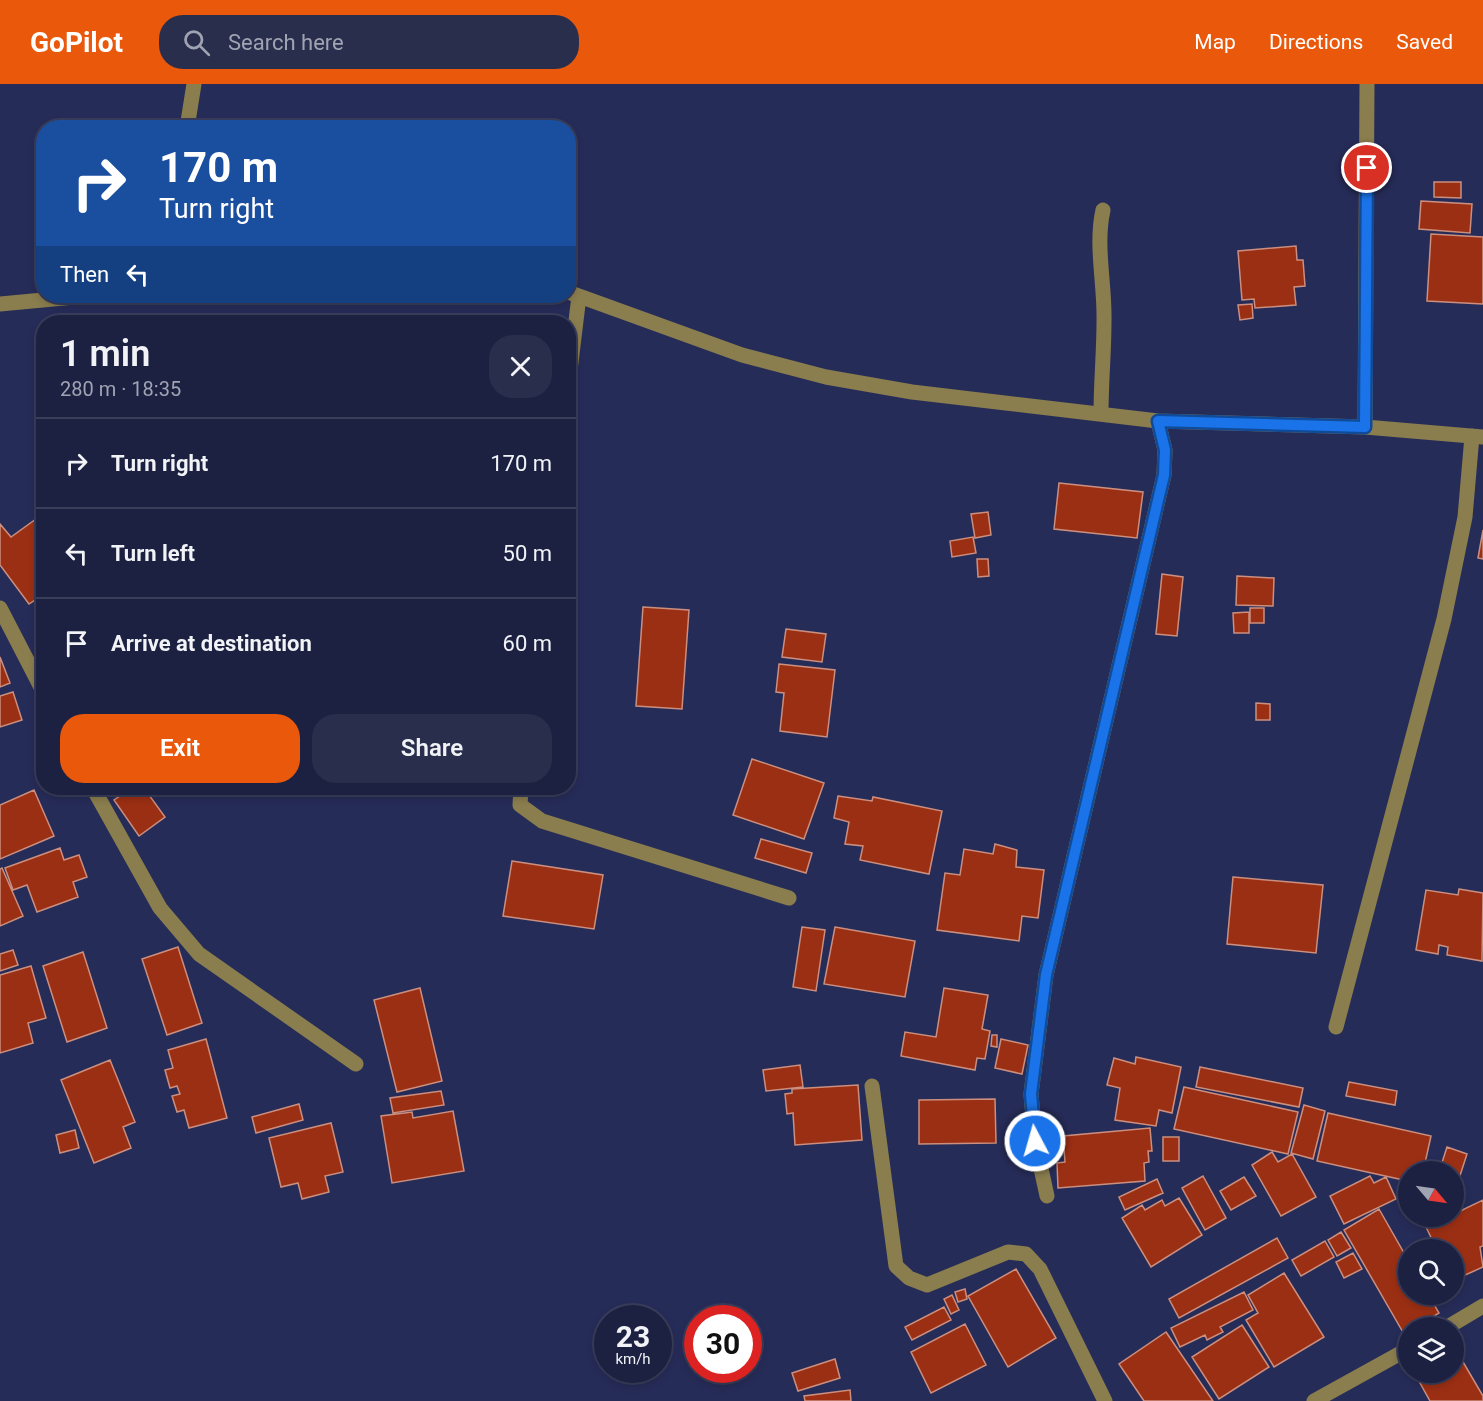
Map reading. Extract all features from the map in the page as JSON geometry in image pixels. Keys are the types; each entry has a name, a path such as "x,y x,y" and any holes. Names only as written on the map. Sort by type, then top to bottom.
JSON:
{"street":[{"path":"188,120 194,84"},
{"path":"1365,427 1367,84"},
{"path":"1101,414 1104,321 1098,233 1103,210"},
{"path":"576,295 742,355 826,377 912,392 1158,421 1365,427 1477,437 1465,517 1444,619 1336,1027"},
{"path":"0,304 36,301"},
{"path":"1047,1196 1035,1141 1031,1094 1046,975 1164,475 1165,450 1158,421"},
{"path":"0,608 36,678"},
{"path":"97,795 160,908 199,954 356,1065"},
{"path":"521,795 520,805 542,821 789,898"},
{"path":"872,1086 896,1266 909,1278 927,1285 1008,1252 1026,1254 1040,1269 1105,1401"},
{"path":"1464,1317 1483,1306"},
{"path":"1314,1401 1398,1355"}],"building":[{"path":"1434,182 1461,182 1461,198 1434,197"},
{"path":"1421,201 1472,204 1470,233 1419,229"},
{"path":"1431,234 1483,237 1483,304 1427,301"},
{"path":"1296,246 1297,260 1303,260 1305,286 1294,287 1296,305 1255,308 1254,299 1242,300 1238,251"},
{"path":"1252,304 1253,318 1240,320 1238,305"},
{"path":"1059,483 1143,492 1137,538 1054,529"},
{"path":"988,512 991,535 975,538 971,514"},
{"path":"36,519 36,599 29,604 0,565 0,524 11,537"},
{"path":"1483,530 1483,559 1478,558"},
{"path":"973,537 976,553 952,557 950,541"},
{"path":"977,559 988,559 989,576 978,577"},
{"path":"1162,574 1183,577 1177,636 1156,634"},
{"path":"1237,576 1274,578 1273,606 1236,605"},
{"path":"643,607 689,610 682,709 636,706"},
{"path":"1250,608 1264,608 1264,623 1250,623"},
{"path":"1249,612 1249,633 1234,633 1233,613"},
{"path":"786,629 826,634 822,662 782,657"},
{"path":"0,657 10,683 0,687"},
{"path":"779,664 835,670 827,737 780,731 784,693 776,692"},
{"path":"13,692 22,720 0,727 0,696"},
{"path":"1256,703 1270,704 1270,720 1256,720"},
{"path":"752,759 824,783 804,839 733,815"},
{"path":"34,790 54,836 0,859 0,805"},
{"path":"122,795 149,795 165,817 139,836 114,800"},
{"path":"838,796 872,801 873,797 942,811 929,874 860,860 863,846 845,844 849,822 834,818"},
{"path":"761,839 812,853 806,873 755,858"},
{"path":"995,844 1017,850 1016,867 1044,870 1038,918 1022,916 1019,941 937,930 945,873 960,875 964,849 993,854"},
{"path":"60,848 64,860 79,855 87,877 73,882 78,897 37,912 27,885 13,890 5,868"},
{"path":"512,861 603,875 594,929 503,916"},
{"path":"2,868 23,916 0,926 0,869"},
{"path":"1233,877 1323,885 1316,953 1227,944"},
{"path":"1459,889 1483,893 1482,961 1447,955 1448,947 1439,945 1438,954 1416,950 1426,890 1458,895"},
{"path":"802,927 825,930 816,991 793,987"},
{"path":"835,927 915,941 905,997 824,984"},
{"path":"178,947 202,1023 167,1035 142,959"},
{"path":"13,950 18,965 0,971 0,954"},
{"path":"83,952 107,1028 67,1042 43,966"},
{"path":"31,966 46,1018 28,1023 33,1043 0,1053 0,975"},
{"path":"420,988 442,1081 397,1092 374,1000"},
{"path":"944,988 988,995 982,1029 990,1031 985,1059 977,1058 975,1070 901,1056 905,1032 936,1037"},
{"path":"992,1035 997,1035 997,1047 991,1046"},
{"path":"206,1039 227,1118 189,1128 184,1110 177,1112 172,1096 180,1094 177,1086 170,1088 165,1070 173,1068 168,1050"},
{"path":"1001,1039 1028,1045 1022,1074 995,1068"},
{"path":"1136,1057 1181,1067 1172,1113 1159,1110 1156,1126 1115,1120 1120,1088 1107,1085 1114,1058 1135,1064"},
{"path":"110,1060 135,1122 123,1127 131,1148 94,1163 61,1080"},
{"path":"800,1065 803,1087 766,1091 763,1070"},
{"path":"1200,1067 1303,1088 1299,1107 1196,1087"},
{"path":"1349,1082 1397,1091 1395,1105 1346,1096"},
{"path":"858,1085 862,1140 795,1145 793,1113 787,1114 785,1094 792,1093 792,1089"},
{"path":"1184,1087 1298,1112 1288,1154 1174,1129"},
{"path":"441,1091 444,1105 393,1113 390,1098"},
{"path":"995,1099 996,1143 919,1144 919,1100"},
{"path":"299,1104 303,1120 256,1133 252,1117"},
{"path":"1304,1105 1325,1111 1313,1159 1291,1153"},
{"path":"453,1111 464,1171 392,1183 381,1116 412,1112 413,1118"},
{"path":"1328,1113 1431,1136 1425,1161 1398,1161 1398,1179 1317,1161"},
{"path":"331,1123 343,1172 325,1176 329,1192 302,1199 298,1183 281,1187 269,1138"},
{"path":"1150,1128 1152,1151 1148,1151 1149,1162 1144,1163 1145,1181 1058,1188 1057,1163 1065,1162 1063,1136"},
{"path":"75,1130 79,1148 60,1153 56,1135"},
{"path":"1163,1137 1179,1137 1179,1161 1163,1161"},
{"path":"1447,1147 1467,1154 1464,1163 1464,1161 1443,1161"},
{"path":"1272,1152 1278,1162 1292,1154 1316,1197 1281,1216 1252,1165"},
{"path":"1203,1176 1226,1218 1205,1230 1182,1188"},
{"path":"1370,1176 1374,1183 1386,1177 1396,1199 1344,1224 1330,1196"},
{"path":"1244,1177 1256,1196 1231,1210 1220,1191"},
{"path":"1157,1179 1163,1193 1125,1210 1119,1197"},
{"path":"1179,1198 1202,1235 1151,1267 1122,1218 1142,1205 1145,1210 1162,1200 1165,1206"},
{"path":"1483,1200 1483,1246 1480,1247 1483,1267 1464,1276 1464,1239 1432,1239 1426,1227 1464,1227 1464,1209"},
{"path":"1379,1209 1398,1242 1398,1305 1434,1305 1439,1313 1433,1317 1398,1317 1398,1324 1344,1230"},
{"path":"1341,1232 1351,1248 1337,1256 1328,1240"},
{"path":"1277,1238 1288,1258 1179,1318 1169,1299"},
{"path":"1325,1241 1334,1257 1301,1276 1292,1260"},
{"path":"1353,1253 1362,1269 1344,1278 1336,1262"},
{"path":"1016,1269 1056,1338 1008,1367 968,1296"},
{"path":"1284,1273 1324,1337 1274,1367 1246,1320 1258,1313 1248,1295"},
{"path":"965,1289 967,1299 958,1302 955,1292"},
{"path":"1244,1292 1253,1310 1220,1327 1223,1332 1207,1340 1205,1335 1180,1347 1171,1328"},
{"path":"952,1295 959,1310 951,1314 944,1299"},
{"path":"944,1307 951,1320 912,1340 905,1327"},
{"path":"965,1324 986,1365 931,1393 911,1352"},
{"path":"1242,1325 1269,1367 1219,1399 1192,1357"},
{"path":"1166,1332 1213,1401 1144,1401 1119,1364"},
{"path":"835,1359 840,1378 798,1391 792,1373"},
{"path":"1464,1364 1483,1396 1483,1401 1430,1401 1420,1383 1464,1383"},
{"path":"850,1390 851,1401 805,1401 804,1396"}],"route":[{"path":"1035,1141 1031,1094 1046,975 1164,475 1165,450 1158,421 1365,427 1367,168"}]}
